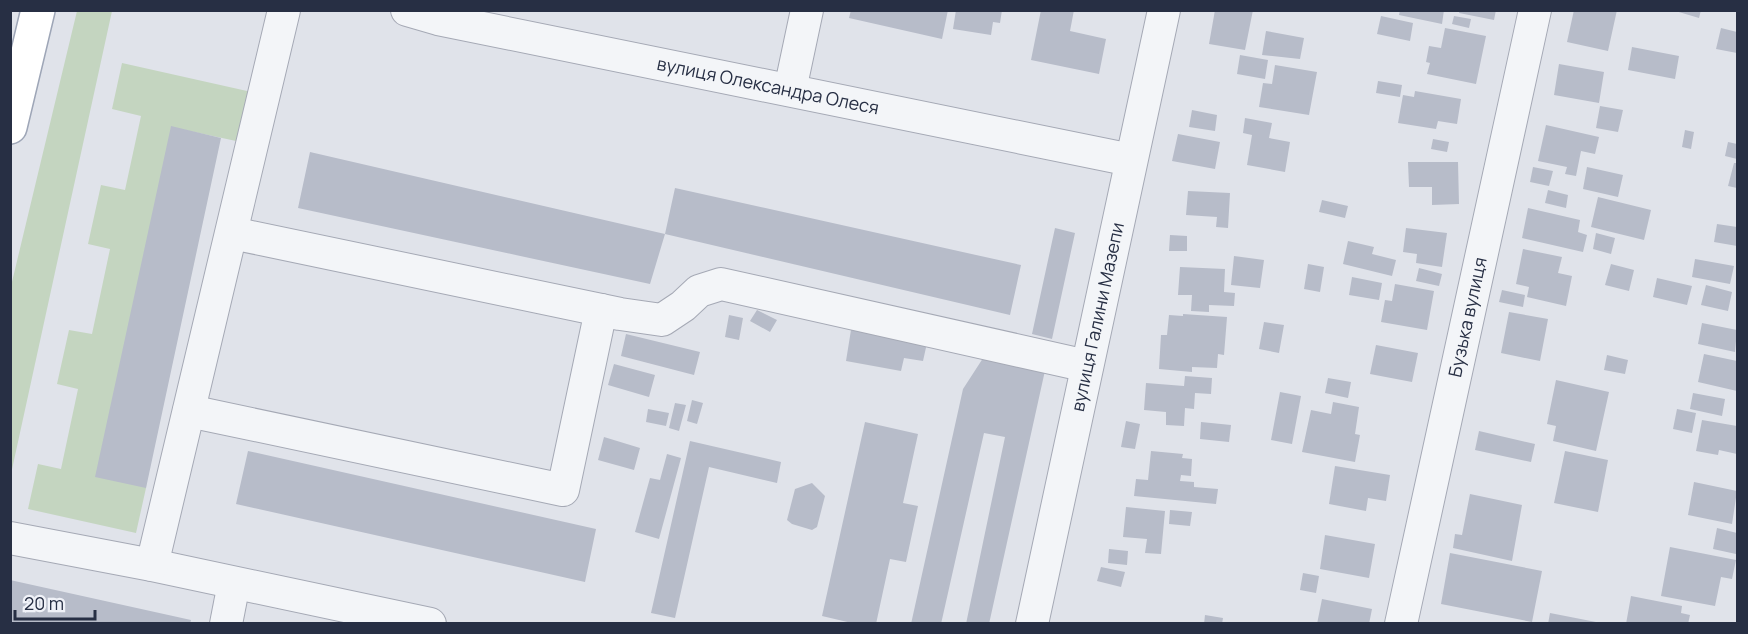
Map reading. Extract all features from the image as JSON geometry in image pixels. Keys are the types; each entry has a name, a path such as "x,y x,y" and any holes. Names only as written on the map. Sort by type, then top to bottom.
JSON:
{"main road":[{"path":"10,127 38,10"}],"street":[{"path":"152,565 284,10"},
{"name":"вулиця Олександра Олеся","path":"407,10 1131,160"},
{"path":"790,90 807,10"},
{"name":"вулиця Галини Мазепи","path":"1032,624 1164,10"},
{"name":"Бузька вулиця","path":"1401,624 1535,10"},
{"path":"232,233 601,310 662,320 683,306 699,291 721,284 1087,366"},
{"path":"189,411 563,490 601,310"},
{"path":"10,538 152,565 234,584 342,614 430,624"},
{"path":"226,624 234,584"}],"green space":[{"path":"77,11 112,11 11,474 11,286"},
{"path":"122,63 261,94 250,144 171,127 146,488 136,533 28,509 38,464 61,469 78,389 57,384 69,330 92,334 110,249 88,244 101,185 125,190 141,116 112,109"}],"building":[{"path":"851,10 948,10 942,39 849,18"},
{"path":"956,10 1002,10 1000,23 993,22 991,35 953,29"},
{"path":"1041,10 1074,10 1070,31 1106,39 1099,74 1031,60"},
{"path":"1215,10 1253,10 1245,50 1209,44"},
{"path":"1400,10 1444,10 1442,24 1399,15"},
{"path":"1460,10 1496,10 1494,20 1459,13"},
{"path":"1574,10 1617,10 1608,51 1567,42"},
{"path":"1672,10 1701,10 1699,18"},
{"path":"1381,16 1413,23 1410,41 1377,34"},
{"path":"1454,16 1471,19 1469,28 1452,24"},
{"path":"1445,28 1486,36 1476,84 1427,74 1430,63 1426,62 1429,46 1441,48"},
{"path":"1721,28 1737,32 1737,53 1716,49"},
{"path":"1266,31 1304,38 1300,59 1262,55"},
{"path":"1632,47 1679,56 1675,79 1628,70"},
{"path":"1240,55 1268,60 1265,79 1237,74"},
{"path":"1559,64 1604,72 1599,103 1554,95"},
{"path":"1275,65 1317,72 1309,115 1259,107 1263,83 1272,84"},
{"path":"1378,81 1402,85 1400,97 1376,93"},
{"path":"1415,91 1461,99 1457,124 1438,121 1436,129 1398,123 1403,95 1414,97"},
{"path":"1600,106 1623,110 1618,132 1596,128"},
{"path":"1192,110 1217,115 1215,131 1189,127"},
{"path":"1245,118 1272,123 1269,138 1290,142 1285,172 1247,165 1252,135 1243,133"},
{"path":"1546,125 1599,137 1595,154 1581,151 1576,176 1565,174 1567,167 1538,161"},
{"path":"171,126 221,138 146,488 95,477"},
{"path":"1685,130 1694,132 1691,149 1682,147"},
{"path":"1178,134 1220,142 1215,169 1172,161"},
{"path":"1433,139 1449,142 1447,152 1431,149"},
{"path":"1728,142 1737,144 1737,159 1725,156"},
{"path":"310,152 665,234 650,284 298,208"},
{"path":"1408,162 1458,162 1459,204 1432,205 1432,187 1409,187"},
{"path":"1734,163 1737,163 1737,188 1728,186"},
{"path":"1533,167 1553,171 1549,186 1530,182"},
{"path":"1587,167 1623,175 1618,197 1583,189"},
{"path":"675,188 1021,265 1010,315 665,234"},
{"path":"1548,190 1568,195 1566,208 1545,203"},
{"path":"1188,191 1230,193 1228,228 1216,227 1217,217 1186,215"},
{"path":"1598,197 1651,210 1644,240 1591,227"},
{"path":"1322,200 1348,206 1345,218 1319,212"},
{"path":"1528,208 1580,220 1578,232 1587,235 1583,252 1522,238"},
{"path":"1717,224 1737,227 1737,246 1714,242"},
{"path":"1055,228 1075,233 1052,339 1032,334"},
{"path":"1406,228 1447,233 1442,267 1416,263 1417,254 1403,252"},
{"path":"1596,233 1615,238 1611,254 1593,249"},
{"path":"1170,235 1187,236 1187,251 1169,251"},
{"path":"1348,241 1374,247 1372,254 1396,260 1392,276 1343,264"},
{"path":"1523,249 1562,257 1558,273 1572,276 1566,306 1527,297 1529,287 1516,284"},
{"path":"1234,256 1264,260 1260,288 1231,285"},
{"path":"1695,259 1734,266 1730,284 1692,277"},
{"path":"1308,264 1324,267 1320,292 1304,289"},
{"path":"1611,264 1634,270 1629,291 1605,285"},
{"path":"1180,267 1225,269 1224,292 1235,293 1234,306 1209,305 1209,312 1191,311 1192,295 1178,295"},
{"path":"1419,268 1442,274 1439,286 1416,281"},
{"path":"1352,277 1382,283 1379,300 1349,295"},
{"path":"1657,278 1692,286 1687,305 1653,297"},
{"path":"1395,284 1434,291 1427,330 1381,322 1385,300 1392,301"},
{"path":"1706,285 1732,292 1728,311 1701,305"},
{"path":"1502,290 1525,295 1523,307 1499,302"},
{"path":"757,310 777,320 770,332 750,321"},
{"path":"1509,312 1548,319 1540,361 1501,353"},
{"path":"1183,314 1227,317 1224,355 1218,354 1217,368 1192,367 1192,372 1159,369 1161,335 1167,335 1169,315 1183,316"},
{"path":"729,315 743,318 739,340 725,337"},
{"path":"1264,322 1284,325 1279,353 1259,349"},
{"path":"1702,323 1737,330 1735,352 1698,344"},
{"path":"851,330 927,343 923,361 904,358 901,371 846,361"},
{"path":"626,334 700,352 694,375 621,356"},
{"path":"1376,345 1418,353 1412,382 1370,374"},
{"path":"987,352 1046,366 989,624 966,624 1005,437 984,433 941,624 911,624 963,389"},
{"path":"1704,354 1737,361 1737,391 1698,382"},
{"path":"1607,355 1628,360 1625,374 1604,370"},
{"path":"614,364 655,375 649,397 608,385"},
{"path":"1185,376 1212,378 1211,394 1195,393 1194,409 1185,408 1184,426 1166,425 1166,412 1144,410 1146,383 1184,386"},
{"path":"1328,378 1351,382 1348,398 1325,393"},
{"path":"1556,380 1609,392 1596,451 1553,441 1556,426 1547,424"},
{"path":"1280,392 1301,396 1292,444 1271,440"},
{"path":"1693,393 1725,399 1722,416 1690,409"},
{"path":"692,400 703,403 697,424 687,421"},
{"path":"1333,402 1359,407 1355,434 1360,435 1355,462 1302,452 1311,410 1331,414"},
{"path":"675,403 686,405 679,431 669,428"},
{"path":"648,409 669,413 666,426 646,422"},
{"path":"1677,409 1696,413 1692,433 1673,429"},
{"path":"1702,420 1737,426 1737,454 1719,450 1718,455 1696,451"},
{"path":"1126,421 1140,424 1135,449 1121,447"},
{"path":"865,422 918,434 903,503 918,506 906,562 890,559 876,624 856,624 822,616"},
{"path":"1201,422 1231,425 1229,442 1200,439"},
{"path":"1479,431 1535,444 1531,462 1475,450"},
{"path":"604,437 640,448 634,470 598,460"},
{"path":"690,441 781,462 777,483 709,467 675,618 651,613"},
{"path":"248,451 596,529 585,582 236,504"},
{"path":"1151,451 1183,454 1182,458 1192,459 1191,476 1181,475 1180,481 1194,482 1194,487 1218,489 1216,504 1134,496 1136,479 1148,480"},
{"path":"1565,451 1608,460 1598,512 1554,503"},
{"path":"667,454 681,458 659,539 635,532 650,478 660,480"},
{"path":"1335,466 1390,475 1386,501 1368,498 1366,511 1329,504"},
{"path":"1694,482 1737,491 1732,524 1688,515"},
{"path":"812,483 825,496 817,527 812,530 792,524 787,520 795,489"},
{"path":"1470,494 1522,505 1512,561 1453,548 1455,534 1462,535"},
{"path":"1126,507 1165,511 1161,554 1145,553 1147,539 1123,537"},
{"path":"1170,510 1192,512 1190,526 1169,524"},
{"path":"1717,528 1737,533 1736,554 1713,549"},
{"path":"1325,535 1375,544 1369,578 1320,569"},
{"path":"1670,547 1736,560 1732,579 1721,577 1715,606 1661,596"},
{"path":"1109,549 1128,551 1127,565 1108,563"},
{"path":"1450,553 1542,571 1532,622 1441,604"},
{"path":"1101,567 1125,572 1121,587 1097,581"},
{"path":"1303,573 1319,576 1316,593 1300,590"},
{"path":"10,580 191,620 190,624 10,624"},
{"path":"1631,596 1682,606 1681,613 1690,615 1688,624 1626,624"},
{"path":"1322,599 1372,609 1369,624 1317,624"},
{"path":"1550,613 1596,622 1596,624 1548,624"},
{"path":"1205,615 1223,618 1222,624 1204,624"}]}
